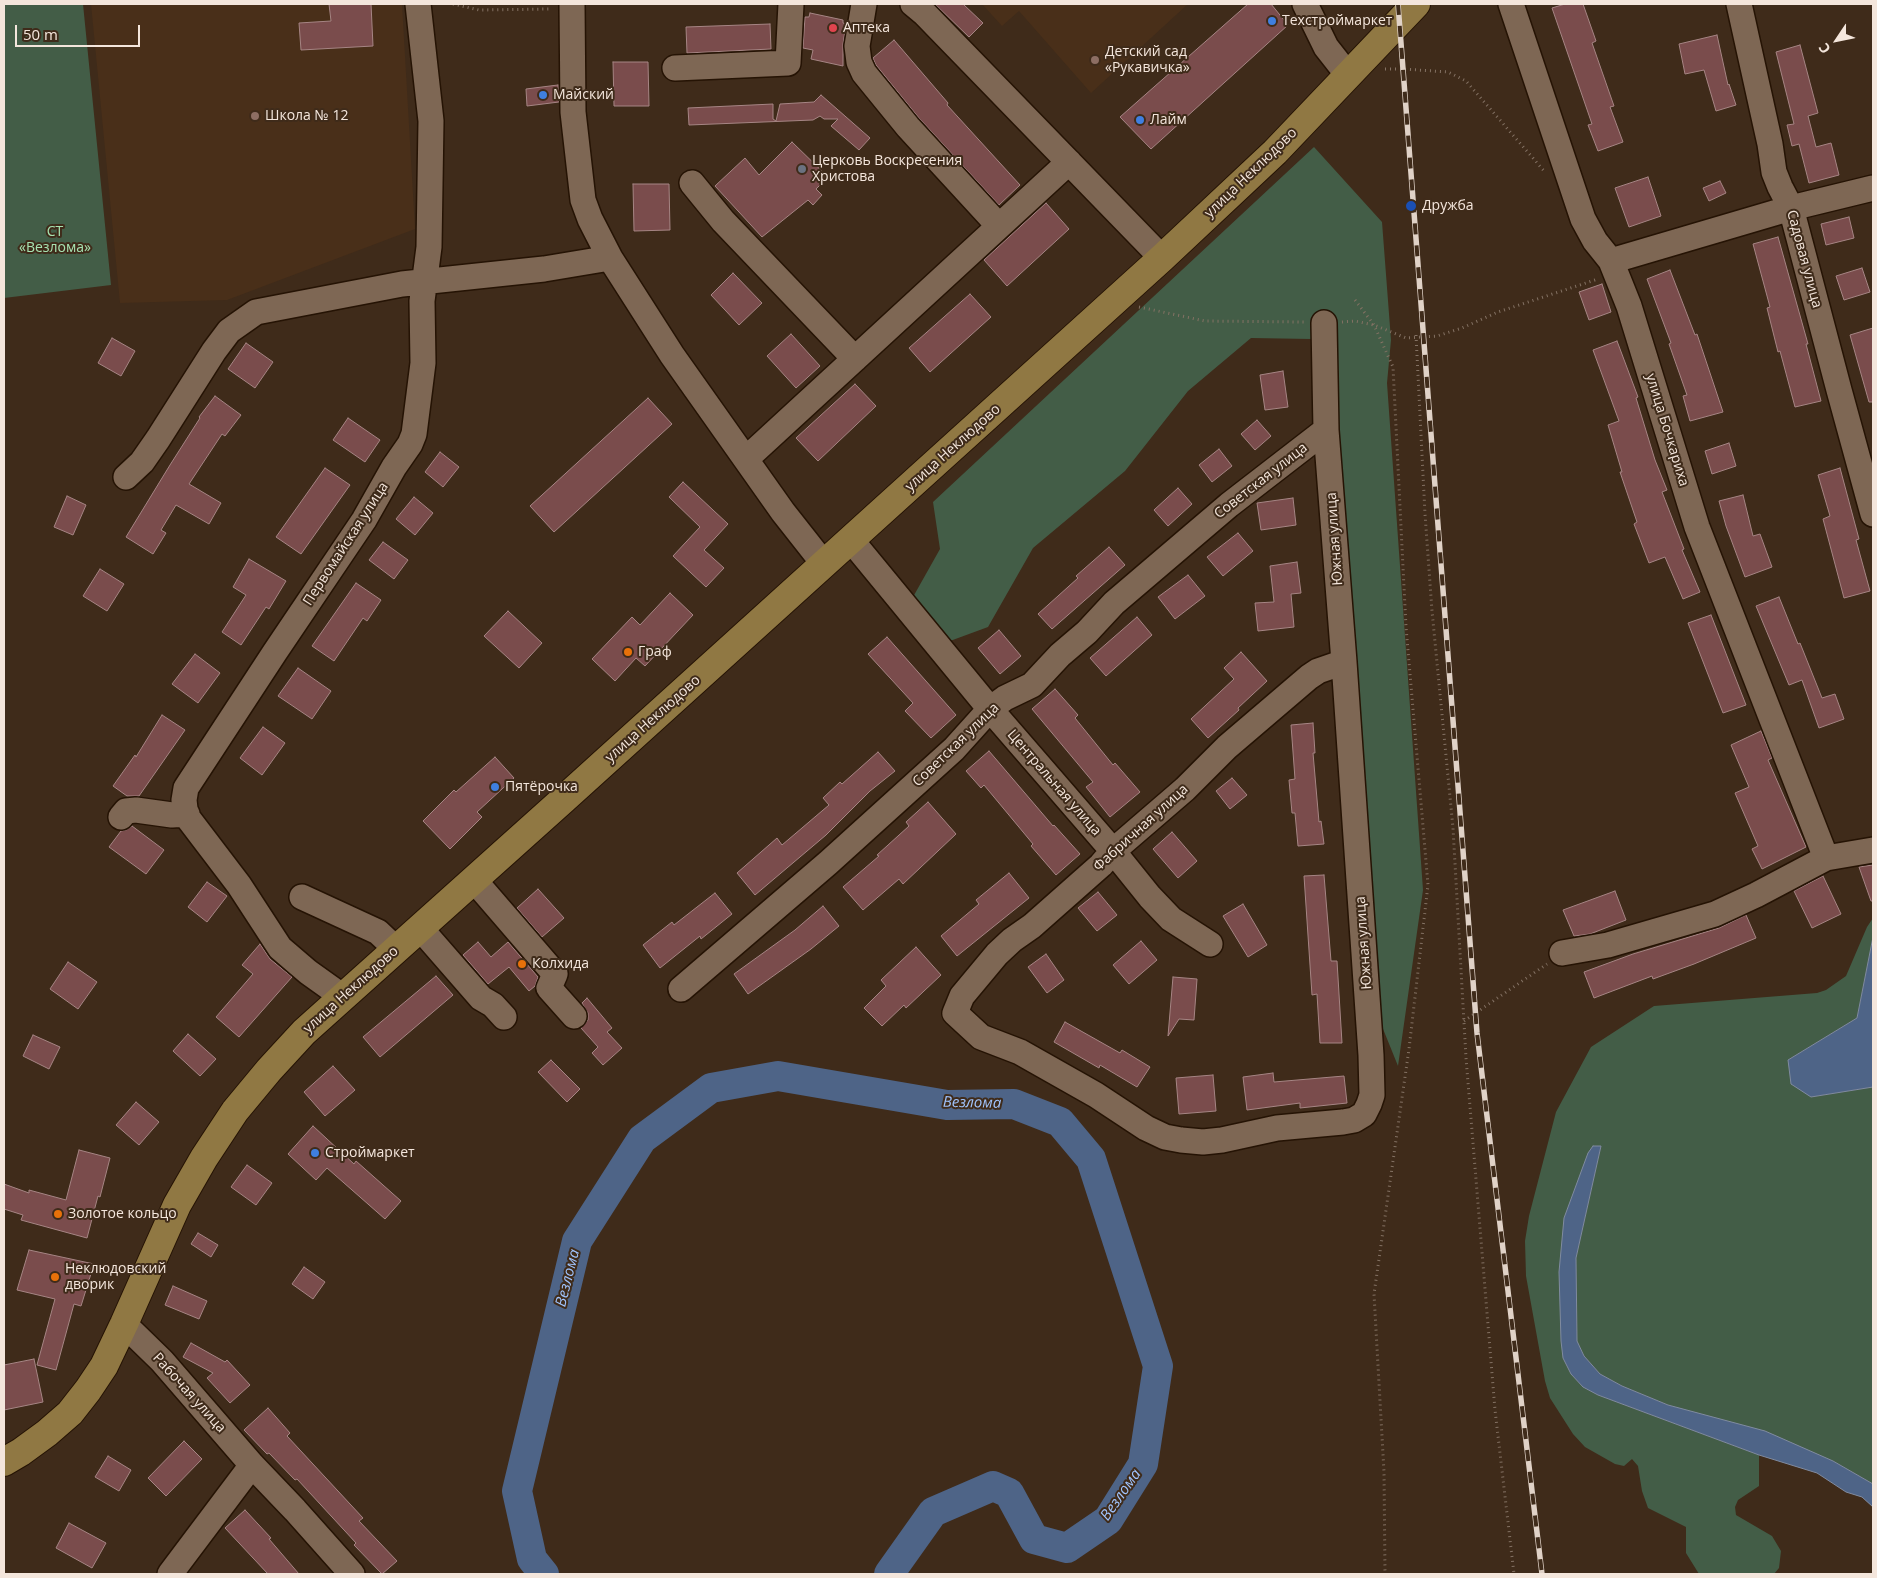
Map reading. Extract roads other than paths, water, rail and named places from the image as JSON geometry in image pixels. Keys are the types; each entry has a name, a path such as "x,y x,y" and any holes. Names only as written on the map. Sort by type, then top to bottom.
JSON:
{"main road":[{"name":"улица Неклюдово","path":"4,1462 22,1452 70,1413 88,1390 104,1366 178,1205 204,1158 235,1111 304,1032 1162,258 1275,152 1416,4"}],"street":[{"name":"Первомайская улица","path":"187,814 185,809 186,788 364,520 394,467 410,444 416,422 424,363 422,301 428,247 431,120 418,4"},
{"path":"674,68 788,63 791,4"},
{"path":"864,4 857,46 859,62 864,73 908,127 999,226"},
{"path":"913,4 925,14 1162,258"},
{"path":"1305,4 1326,47 1356,67"},
{"name":"улица Бочкариха","path":"1511,4 1583,219 1613,267 1629,306 1697,527 1826,858"},
{"name":"Садовая улица","path":"1739,4 1770,144 1774,172 1791,208 1873,514"},
{"path":"572,6 573,112 583,200 590,219 610,258 672,354 783,512 824,564"},
{"path":"746,459 1069,162"},
{"path":"692,183 723,221 855,359"},
{"path":"1613,267 1791,208 1873,188"},
{"path":"126,477 142,462 229,330 256,312 424,282 544,269 610,258"},
{"name":"Южная улица","path":"955,1013 981,1037 1020,1052 1096,1095 1146,1128 1165,1137 1202,1142 1222,1140 1277,1128 1354,1120 1364,1114 1372,1095 1371,1055 1326,430 1324,323"},
{"name":"Советская улица","path":"681,989 828,864 954,749 990,710 1005,698 1032,685 1114,603 1229,505 1326,430"},
{"name":"Центральная улица","path":"851,540 990,710 1113,851 1150,897 1172,919 1210,944"},
{"name":"Фабричная улица","path":"955,1013 962,996 997,954 1012,940 1032,926 1101,865 1113,851 1185,789 1227,747 1309,677 1318,671 1344,662"},
{"path":"121,817 126,811 136,810 172,815 187,814 239,885 280,948 308,972 343,997"},
{"path":"1562,953 1608,945 1715,914 1756,895 1826,858 1873,850"},
{"path":"474,880 555,974 549,988 574,1016"},
{"path":"302,897 378,932 396,949"},
{"path":"420,928 481,998 493,1005 504,1018"},
{"name":"Рабочая улица","path":"124,1324 162,1361 252,1465 352,1574"},
{"path":"170,1574 252,1465"}],"water":[{"path":"1873,937 1873,1087 1811,1097 1791,1084 1788,1060 1857,1018"},
{"path":"1593,1146 1601,1146 1576,1258 1577,1341 1584,1356 1600,1374 1622,1386 1668,1405 1765,1431 1833,1461 1873,1484 1873,1507 1862,1497 1846,1492 1817,1473 1759,1455 1598,1395 1583,1387 1571,1374 1563,1358 1561,1341 1559,1272 1564,1218 1588,1153"}],"waterway":[{"name":"Везлома","path":"544,1574 532,1559 517,1491 577,1241 642,1139 711,1088 778,1076 947,1105 1014,1104 1060,1122 1091,1159 1158,1366 1143,1464 1108,1520 1067,1548 1034,1539 1009,1493 993,1486 933,1512 889,1574"}],"railway":[{"path":"1398,4 1477,1033 1542,1574"}],"place":[{"name":"Техстроймаркет","path":"1272,21"},
{"name":"Аптека","path":"833,28"},
{"name":"Детский сад «Рукавичка»","path":"1095,60"},
{"name":"Майский","path":"543,95"},
{"name":"Школа № 12","path":"255,116"},
{"name":"Лайм","path":"1140,120"},
{"name":"Церковь Воскресения Христова","path":"802,169"},
{"name":"Дружба","path":"1411,206"},
{"name":"Граф","path":"628,652"},
{"name":"Пятёрочка","path":"495,787"},
{"name":"Колхида","path":"522,964"},
{"name":"Строймаркет","path":"315,1153"},
{"name":"Золотое кольцо","path":"58,1214"},
{"name":"Неклюдовский дворик","path":"55,1277"}],"park label":[{"name":"СТ «Везлома»","path":"55,240"}]}
